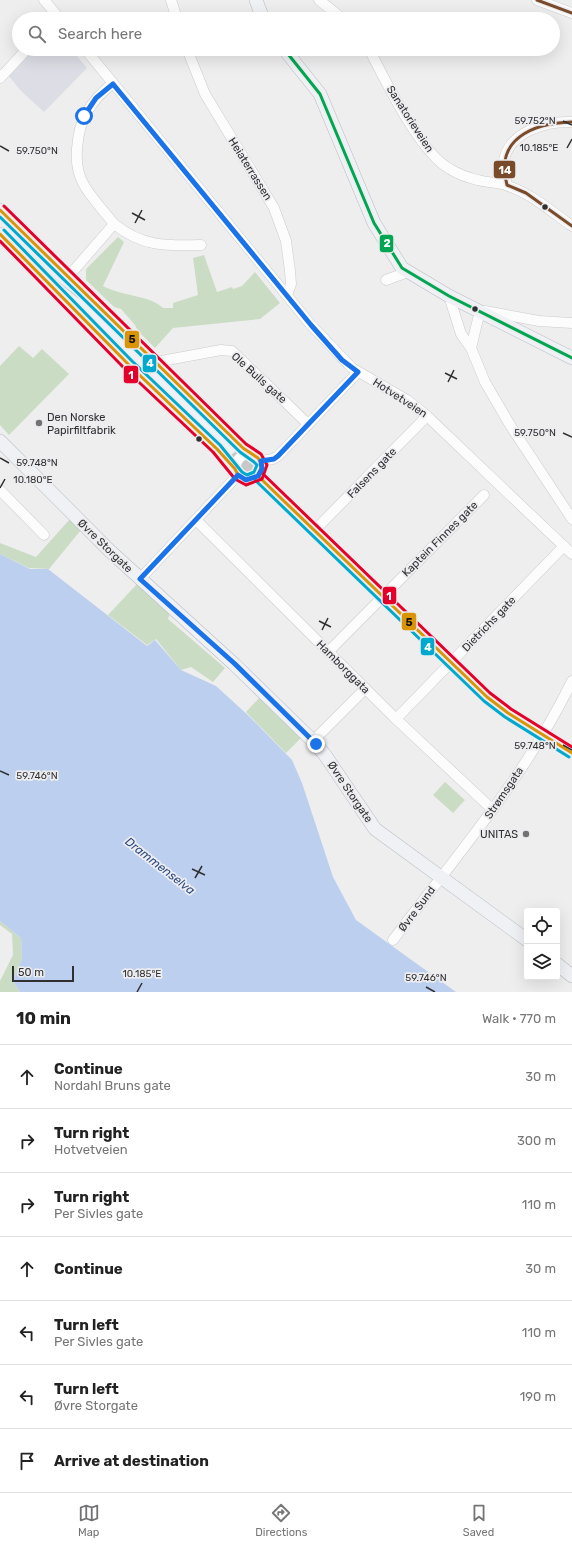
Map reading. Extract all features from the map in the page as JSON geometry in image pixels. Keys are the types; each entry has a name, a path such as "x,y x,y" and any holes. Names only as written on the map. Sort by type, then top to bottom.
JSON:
{"main road":[{"path":"256,0 260,12"},
{"path":"290,56 320,94 374,223 398,263 408,272 449,296 572,358"},
{"path":"0,210 84,294 125,345"},
{"path":"0,234 54,287 125,345 230,448"},
{"name":"Øvre Storgate","path":"0,441 140,579 235,664 313,741 325,755 375,829 440,878 524,938"},
{"path":"560,966 572,976"}],"street":[{"path":"44,0 53,12"},
{"path":"171,0 175,12"},
{"path":"319,0 334,12"},
{"path":"537,0 572,13"},
{"path":"0,78 20,56"},
{"name":"Hotvetveien","path":"91,56 342,360 358,372 407,400 427,416 572,554"},
{"name":"Heiaterrassen","path":"190,56 204,94 274,208 286,241 291,284 287,295"},
{"name":"Sanatorieveien","path":"373,56 414,130 436,158 448,169 478,180 507,185 526,193 572,226"},
{"path":"113,84 96,98 84,116 78,133 76,164 83,184 114,224 127,234 157,245 201,245"},
{"path":"507,185 504,176 504,160 511,146 521,136 540,126 558,122 572,122"},
{"path":"68,277 114,224"},
{"path":"386,280 408,272"},
{"path":"54,287 79,315 246,480 258,476 262,469 261,461"},
{"path":"84,294 251,454 261,461 274,459 278,456 358,372"},
{"path":"449,296 461,334 471,348 485,382 510,426 572,519"},
{"path":"471,348 481,312 494,312 539,321 572,323"},
{"name":"Ole Bulls gate","path":"156,362 221,350 232,351 308,424"},
{"name":"Falsens gate","path":"316,530 427,416"},
{"path":"140,579 196,520 237,472 239,458 247,454 251,454"},
{"path":"258,476 316,530 487,697 508,713 572,753"},
{"path":"0,490 44,535"},
{"name":"Kaptein Finnes gate","path":"328,652 484,495"},
{"name":"Hamborggata","path":"196,520 365,689 493,810"},
{"name":"Dietrichs gate","path":"396,719 564,546"},
{"name":"Strømsgata","path":"440,878 476,834 493,810 543,735 572,681"},
{"path":"313,741 365,689"},
{"name":"Øvre Sund","path":"393,940 440,878"}],"shaded area":[{"path":"25,56 77,56 87,68 44,112 21,91 8,75"}],"green space":[{"path":"118,237 124,242 103,286 110,289 151,300 163,308 173,308 173,303 198,295 193,258 204,255 217,292 232,287 233,289 242,286 255,272 280,303 260,319 173,328 155,348 138,331 135,325 121,309 114,307 86,280 86,269"},
{"path":"19,346 33,358 42,349 69,374 9,435 0,425 0,366"},
{"path":"70,519 81,530 49,569 29,568 0,554 0,543 36,557"},
{"path":"138,583 170,613 168,619 225,668 213,682 191,667 181,670 156,639 147,645 108,615"},
{"path":"260,697 301,738 286,753 246,712"},
{"path":"445,782 465,800 453,813 433,795"},
{"path":"0,921 21,938 22,958 13,981 20,992 0,992 0,981 13,955 12,934 0,925"}],"water":[{"name":"Drammenselva","path":"0,554 30,569 48,569 147,646 155,640 181,670 216,686 250,717 292,760 302,783 333,877 356,920 456,992 20,992 13,981 22,958 21,938 0,921"}],"tunnel":[{"path":"230,448 268,485"}],"transit line":[{"name":"14","path":"537,0 572,13"},
{"name":"2","path":"290,56 320,94 374,223 402,268 449,296 572,358"},
{"name":"14","path":"572,122 544,126 531,130 520,137 512,145 506,156 504,169 507,185 526,193 572,226"},
{"name":"1","path":"0,241 125,369 213,452 235,479 246,485 262,479 267,465 261,454 246,444 4,206"},
{"name":"5","path":"0,210 243,448 258,458 262,465 258,476 246,480 238,475 235,469 217,449 129,365 0,234"},
{"name":"4","path":"0,217 240,452 257,465 254,472 247,475 242,472 220,445 132,361 4,230"},
{"name":"1","path":"261,472 490,693 511,709 572,747"},
{"name":"5","path":"258,476 487,697 508,713 572,753"},
{"name":"4","path":"255,480 484,701 505,717 569,757"}],"place":[{"name":"Den Norske Papirfiltfabrik","path":"39,423"},
{"name":"UNITAS","path":"526,834"}],"route":[{"path":"84,116 96,98 113,84 311,325 342,360 358,372 278,456 274,459 261,461 262,469 258,476 254,479 246,480 238,475 140,579 235,664 316,744"}]}
